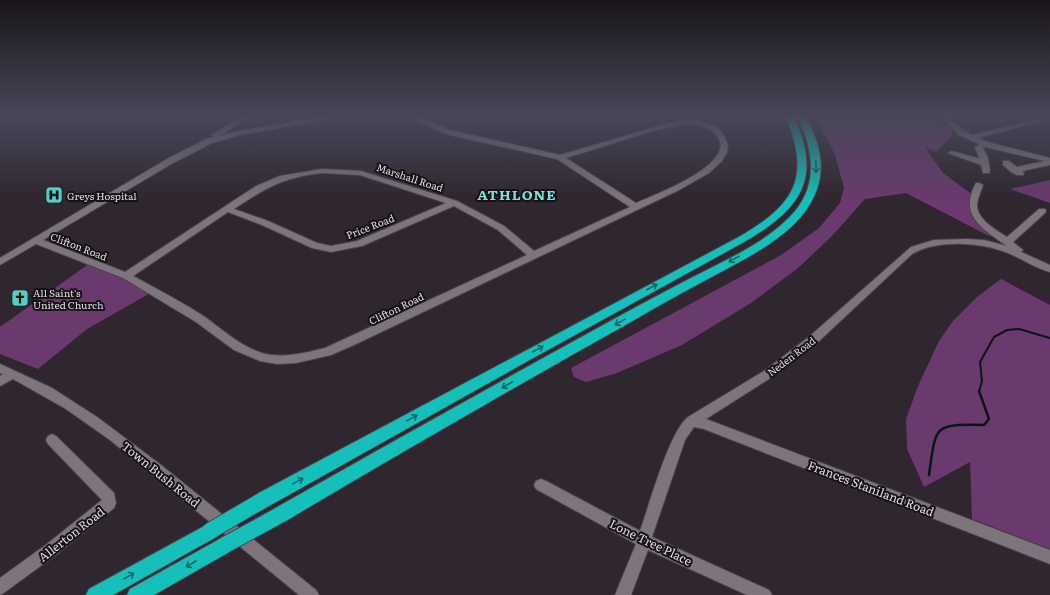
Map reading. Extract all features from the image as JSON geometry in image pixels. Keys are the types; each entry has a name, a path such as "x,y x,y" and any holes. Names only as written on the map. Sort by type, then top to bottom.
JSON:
{"highway":[{"path":"94,595 543,346 731,245 764,224 779,213 796,192 803,172 804,162 801,145"},
{"path":"136,595 278,516 543,364 742,254 783,228 809,199 814,186 817,172 813,145"}],"street":[{"path":"0,262 170,161 201,145"},
{"path":"503,145 560,158 636,207"},
{"name":"Clifton Road","path":"560,158 603,145"},
{"name":"Clifton Road","path":"36,241 126,276 200,319 238,347 260,357 277,360 296,359 327,352 676,188 710,169 720,159 724,152 724,145"},
{"path":"983,145 979,148 984,158 986,171"},
{"path":"987,145 1050,161"},
{"path":"952,153 984,163"},
{"path":"1006,163 1017,171 1039,166 1050,161"},
{"name":"Marshall Road","path":"126,276 227,209 275,180 301,174 336,171 361,173 454,203 501,228 533,255"},
{"path":"979,185 974,200 974,210 980,220 1026,258"},
{"name":"Price Road","path":"227,209 265,223 315,246 331,249 359,244 454,203"},
{"path":"1007,242 1042,211"},
{"name":"Neden Road","path":"623,595 644,541 680,438 687,425 768,374 808,343 909,252 922,244 959,242 985,243 1007,250 1050,269"},
{"name":"Town Bush Road","path":"0,368 80,411 128,447 311,595"},
{"path":"0,381 13,374"},
{"name":"Frances Staniland Road","path":"692,421 705,424 1050,557"},
{"name":"Allerton Road","path":"0,587 52,549 106,507 110,502 109,498 52,440"},
{"name":"Lone Tree Place","path":"541,485 644,541 764,595"}],"shaded area":[{"path":"830,145 943,145 936,152 925,147 943,173 973,195 980,217 1006,242 985,234 906,193 865,199 832,236 797,269 751,303 682,345 617,373 586,382 574,377 571,368 781,255 819,228 840,203 844,188 835,155"},
{"path":"1050,180 1050,203 1010,189"},
{"path":"90,263 154,291 87,329 38,369 0,354 0,327"},
{"path":"1001,279 1050,305 1050,549 972,519 970,462 924,487 907,449 906,419 918,386 939,341 953,321 977,297"}],"waterway":[{"path":"979,391 982,381 980,362 994,337 1007,330 1019,329 1050,338"},
{"path":"929,475 933,446 940,431 946,427 955,425 984,425 989,419 979,391"}],"place":[{"name":"Greys Hospital","path":"54,195"},
{"name":"All Saint's United Church","path":"20,298"}],"district":[{"name":"ATHLONE","path":"517,194"}]}
